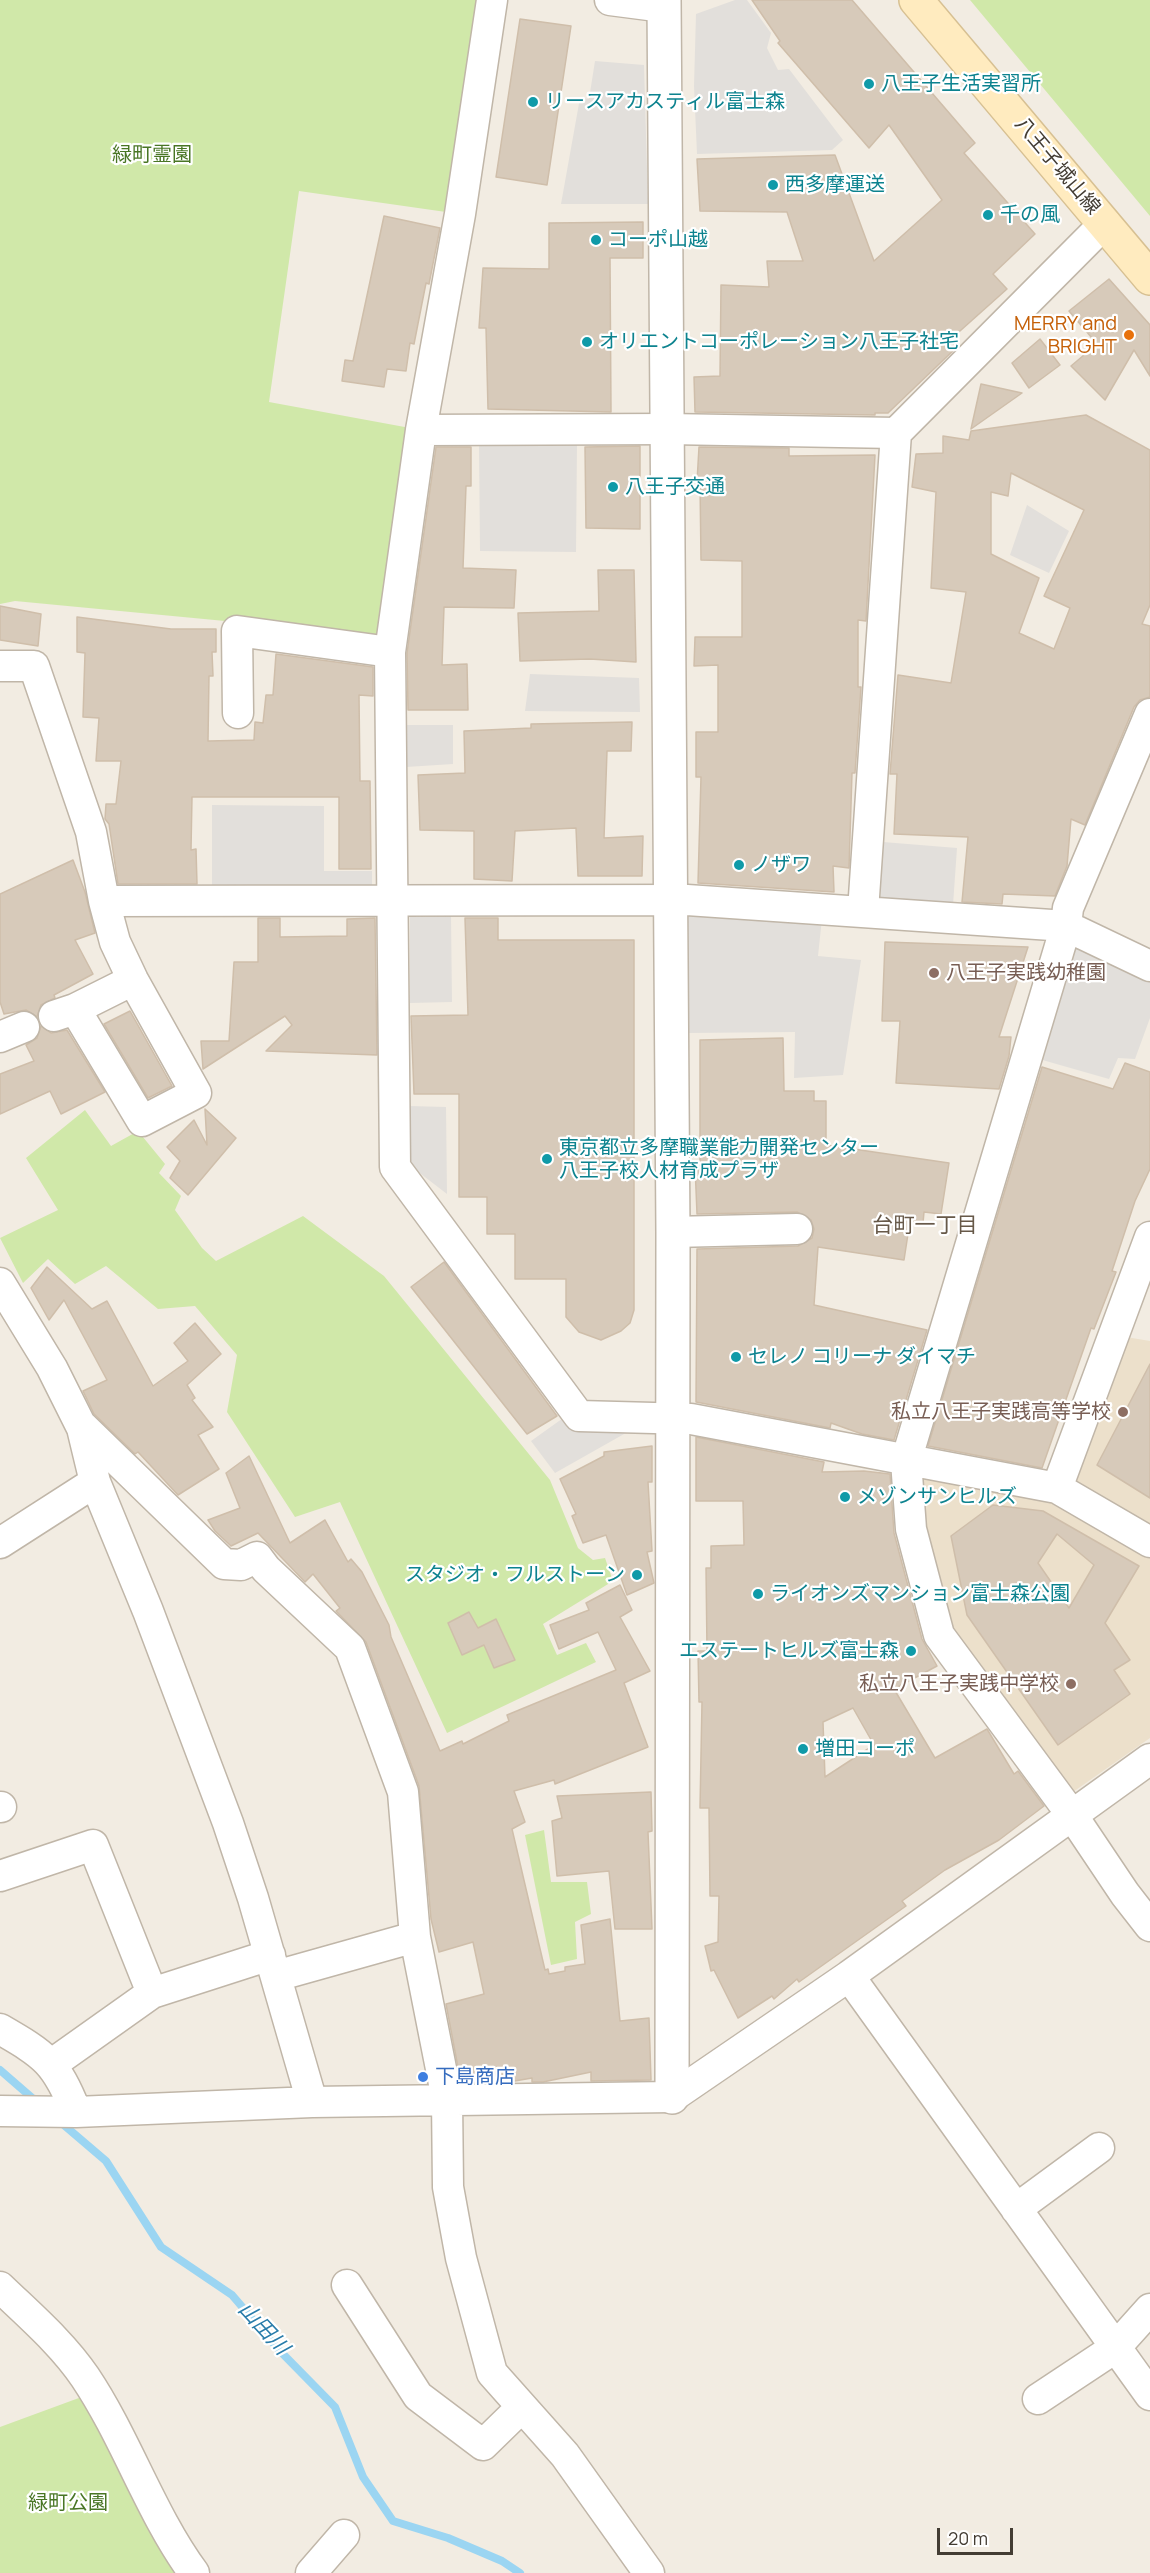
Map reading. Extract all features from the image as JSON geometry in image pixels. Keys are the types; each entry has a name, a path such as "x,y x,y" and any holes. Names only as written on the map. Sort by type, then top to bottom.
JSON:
{"main road":[{"name":"八王子城山線","path":"916,0 1150,278"}],"street":[{"path":"492,0 455,248 421,430 390,652 395,1167 579,1416 691,1419 1058,1488 1150,1542"},
{"path":"610,0 664,3 673,1232 672,2097"},
{"path":"863,911 896,433 1105,223"},
{"path":"421,430 668,429 896,433"},
{"path":"238,713 237,631 390,652"},
{"path":"0,666 34,666 91,832 104,901 115,942 132,980 196,1093 142,1121 64,1012 132,980"},
{"path":"1150,714 1068,908 1066,926 906,1461 911,1529 939,1635 1072,1815 1125,1894 1150,1926"},
{"path":"104,901 671,899 1066,926 1150,966"},
{"path":"673,1232 797,1229"},
{"path":"1058,1488 1143,1277 1150,1237"},
{"path":"0,1283 52,1368 80,1425 95,1482 148,1611 228,1823 273,1966 312,2102"},
{"path":"80,1425 224,1564 241,1565 257,1557 266,1569 350,1648 402,1792 415,1937 447,2099 447,2187 461,2258 492,2373 565,2455 649,2573"},
{"path":"0,1543 95,1482"},
{"path":"0,2111 76,2112 447,2099 672,2097 849,1976 1150,1759"},
{"path":"0,1876 93,1845 152,1993"},
{"path":"52,2064 152,1993 415,1937"},
{"path":"849,1976 1150,2395"},
{"path":"0,2029 39,2052 52,2064 76,2112"},
{"path":"1016,2209 1099,2148"},
{"path":"347,2285 418,2396 483,2445 522,2407"},
{"path":"0,2287 47,2333 84,2375 108,2414 194,2573"},
{"path":"1038,2399 1115,2348 1150,2309"},
{"path":"311,2573 344,2535"}],"shaded area":[{"path":"735,0 747,0 771,33 767,48 778,70 789,69 843,140 832,150 697,154 694,86 696,14"},
{"path":"595,61 644,65 648,204 561,204 580,98 589,99"},
{"path":"479,443 577,444 576,552 480,551"},
{"path":"1027,505 1069,531 1049,573 1010,555"},
{"path":"530,674 639,678 640,712 525,711"},
{"path":"406,725 453,725 453,764 406,767"},
{"path":"212,805 324,806 324,871 372,871 372,901 212,900"},
{"path":"883,842 957,848 953,905 880,900"},
{"path":"687,900 823,909 818,956 861,960 843,1075 794,1078 795,1032 688,1033"},
{"path":"451,916 452,1002 410,1003 410,917"},
{"path":"1070,937 1150,980 1150,1018 1135,1059 1118,1058 1109,1079 1032,1057"},
{"path":"409,1106 446,1107 447,1194 408,1164"},
{"name":"私立八王子実践高等学校","path":"1126,1337 1150,1341 1150,1530 1069,1483"},
{"path":"566,1416 640,1425 555,1473 531,1441"},
{"name":"私立八王子実践中学校","path":"921,1476 1053,1499 1150,1557 1150,1738 1073,1792 952,1631 924,1530"}],"green space":[{"name":"緑町霊園","path":"0,0 492,0 460,214 299,191 269,402 421,430 390,652 225,621 15,601 0,604"},
{"path":"970,0 1150,0 1150,216"},
{"path":"85,1110 111,1146 138,1131 165,1164 159,1173 181,1196 175,1210 202,1248 216,1261 303,1216 384,1276 550,1480 578,1548 593,1560 605,1558 613,1581 543,1624 557,1655 586,1643 596,1662 447,1733 340,1502 295,1517 227,1412 237,1355 195,1306 158,1309 106,1266 75,1284 48,1259 23,1283 0,1238 58,1210 26,1158"},
{"path":"544,1830 551,1882 587,1882 591,1914 575,1922 577,1959 551,1965 525,1835"},
{"name":"緑町公園","path":"87,2395 183,2573 0,2573 0,2427"}],"building":[{"path":"752,0 852,0 975,143 964,153 1035,234 993,274 1007,289 951,339 958,346 888,413 875,413 875,415 695,412 694,377 720,376 721,285 769,287 767,261 803,261 787,212 700,211 697,159 835,155 874,261 942,200 889,125 869,148 778,43 780,41"},
{"name":"リースアカスティル富士森","path":"520,19 571,26 547,185 496,177"},
{"path":"384,216 440,228 414,344 410,343 406,371 387,369 384,387 342,381 345,360 353,361"},
{"path":"643,222 643,258 610,258 611,412 488,409 486,328 479,328 483,268 549,269 549,223"},
{"path":"1109,279 1150,325 1150,376 1134,350 1105,400 1071,366 1097,344 1069,311"},
{"path":"1040,339 1060,365 1029,388 1012,363"},
{"path":"981,384 1022,393 971,429"},
{"path":"1086,415 1150,450 1150,605 1142,624 1150,626 1150,697 1140,700 1134,707 1085,825 1071,819 1067,866 1055,896 1003,894 1002,904 962,902 968,837 894,834 897,774 890,774 898,675 951,683 966,592 931,588 936,492 912,487 916,454 943,453 943,436 969,440 971,431","holes":["1011,473 1084,510 1044,596 1070,608 1054,649 1019,633 1039,578 991,554 991,492 1008,496"]},
{"name":"八王子交通","path":"640,446 640,529 586,528 585,447"},
{"path":"436,447 471,447 471,486 466,486 463,568 516,570 514,608 444,607 442,665 467,664 468,710 408,710 407,653"},
{"path":"699,447 789,448 789,456 875,455 866,621 858,620 858,687 861,687 855,773 852,773 849,868 833,866 834,892 698,883 701,777 696,777 696,732 718,732 718,665 694,666 695,637 742,637 742,561 701,560 700,482 697,482"},
{"path":"598,570 634,570 636,662 590,659 520,661 518,613 599,611"},
{"path":"0,606 41,614 38,646 0,640"},
{"path":"77,617 171,629 216,629 216,652 212,652 213,676 209,676 208,741 254,740 255,722 263,723 266,695 273,695 276,654 373,667 373,696 359,695 360,781 370,781 371,869 339,869 339,797 192,797 191,850 196,849 197,884 118,884 109,824 105,819 106,804 116,804 121,761 96,761 99,718 83,717 85,653 77,652"},
{"path":"632,722 631,751 607,751 604,838 643,836 642,876 578,876 576,828 515,831 512,881 474,879 474,831 420,830 418,775 465,773 464,731 531,728 531,724"},
{"path":"73,860 85,892 95,933 75,940 93,974 54,995 55,998 41,1005 37,1017 26,1010 4,1014 0,1002 0,894"},
{"path":"258,918 280,918 280,937 347,936 347,919 375,918 377,1055 266,1051 292,1025 285,1016 203,1069 201,1041 229,1041 234,962 258,962"},
{"name":"東京都立多摩職業能力開発センター 八王子校人材育成プラザ","path":"465,918 498,918 498,940 634,940 634,1310 630,1323 621,1331 601,1340 579,1332 566,1317 566,1279 515,1279 515,1234 487,1234 487,1197 459,1197 459,1094 414,1094 411,1016 468,1015"},
{"path":"885,942 1028,947 999,1037 1011,1037 1009,1056 999,1089 896,1083 900,1021 882,1021"},
{"path":"130,1011 172,1086 148,1098 104,1024"},
{"path":"41,1026 51,1033 67,1030 105,1092 61,1114 50,1091 0,1114 0,1074 34,1061 26,1045 37,1038"},
{"path":"783,1038 784,1091 814,1091 814,1101 826,1101 826,1145 949,1163 941,1214 924,1212 923,1223 910,1221 904,1260 818,1247 814,1305 927,1330 894,1440 862,1434 831,1423 830,1428 696,1402 697,1249 798,1246 812,1238 814,1229 811,1220 797,1212 697,1214 695,1165 700,1165 700,1040"},
{"path":"1125,1063 1150,1072 1150,1169 1135,1201 1112,1271 1116,1272 1094,1329 1091,1328 1042,1468 928,1446 1042,1067 1113,1089"},
{"path":"205,1109 236,1138 188,1195 170,1178 180,1161 167,1147 194,1120 207,1145"},
{"path":"444,1262 557,1416 527,1434 411,1287"},
{"path":"47,1267 92,1309 107,1301 153,1386 188,1361 174,1343 195,1323 221,1354 187,1385 195,1398 192,1400 213,1427 198,1435 219,1469 178,1495 138,1452 135,1454 94,1414 83,1391 107,1380 64,1300 49,1320 31,1288"},
{"path":"1150,1364 1150,1498 1097,1465"},
{"path":"696,1437 824,1462 822,1472 864,1471 890,1474 894,1533 922,1639 937,1666 894,1689 935,1758 987,1729 1014,1774 1018,1771 1044,1806 999,1840 945,1870 902,1901 906,1906 799,1982 797,1979 774,1999 772,1996 738,2018 714,1970 711,1971 705,1946 718,1942 719,1896 710,1896 709,1808 700,1808 702,1702 699,1702 698,1651 707,1651 706,1568 711,1568 711,1546 744,1545 743,1501 696,1501","holes":["853,1708 874,1745 825,1777 823,1722"]},
{"path":"652,1446 652,1482 648,1482 652,1551 647,1552 654,1583 627,1595 606,1535 583,1543 572,1516 576,1514 560,1479 604,1456 604,1452"},
{"path":"249,1456 290,1543 325,1520 348,1562 351,1559 362,1572 389,1625 391,1637 440,1751 462,1741 463,1744 509,1721 507,1715 616,1670 598,1632 559,1649 550,1625 589,1610 586,1603 620,1585 632,1610 620,1617 650,1671 624,1683 648,1747 555,1784 554,1780 514,1791 525,1822 512,1829 545,1970 548,1969 549,1974 565,1971 565,1967 585,1964 581,1925 610,1919 620,2021 649,2018 651,2080 591,2081 591,2072 543,2082 532,2082 532,2078 509,2082 461,2083 446,2004 484,1994 473,1942 439,1952 431,1919 419,1786 366,1642 336,1611 340,1608 313,1574 305,1582 258,1533 231,1546 215,1531 208,1520 240,1508 226,1473"},
{"path":"993,1505 1043,1511 1139,1566 1105,1623 1130,1660 1114,1670 1130,1694 1058,1745 967,1615 951,1536","holes":["1057,1534 1094,1565 1069,1608 1038,1563"]},
{"path":"469,1612 478,1628 496,1619 515,1660 494,1668 484,1645 462,1655 448,1623"},
{"path":"651,1792 652,1831 648,1832 652,1929 615,1929 609,1871 557,1876 552,1821 562,1818 557,1796"}],"waterway":[{"name":"山田川","path":"0,2070 38,2103"},
{"name":"山田川","path":"58,2120 106,2161 161,2247 232,2295 280,2351 335,2407 363,2477 393,2521 448,2538 502,2561 520,2573"}],"place":[{"name":"八王子生活実習所","path":"869,84"},
{"name":"リースアカスティル富士森","path":"533,102"},
{"name":"西多摩運送","path":"773,185"},
{"name":"千の風","path":"988,215"},
{"name":"コーポ山越","path":"596,240"},
{"name":"MERRY and BRIGHT","path":"1129,335"},
{"name":"オリエントコーポレーション八王子社宅","path":"587,342"},
{"name":"八王子交通","path":"613,487"},
{"name":"ノザワ","path":"739,865"},
{"name":"八王子実践幼稚園","path":"934,973"},
{"name":"東京都立多摩職業能力開発センター 八王子校人材育成プラザ","path":"547,1159"},
{"name":"セレノ コリーナ ダイマチ","path":"736,1357"},
{"name":"私立八王子実践高等学校","path":"1123,1412"},
{"name":"メゾンサンヒルズ","path":"845,1497"},
{"name":"スタジオ・フルストーン","path":"637,1575"},
{"name":"ライオンズマンション富士森公園","path":"758,1594"},
{"name":"エステートヒルズ富士森","path":"911,1651"},
{"name":"私立八王子実践中学校","path":"1071,1684"},
{"name":"増田コーポ","path":"803,1749"},
{"name":"下島商店","path":"423,2077"}],"district":[{"name":"台町一丁目","path":"925,1226"}]}
